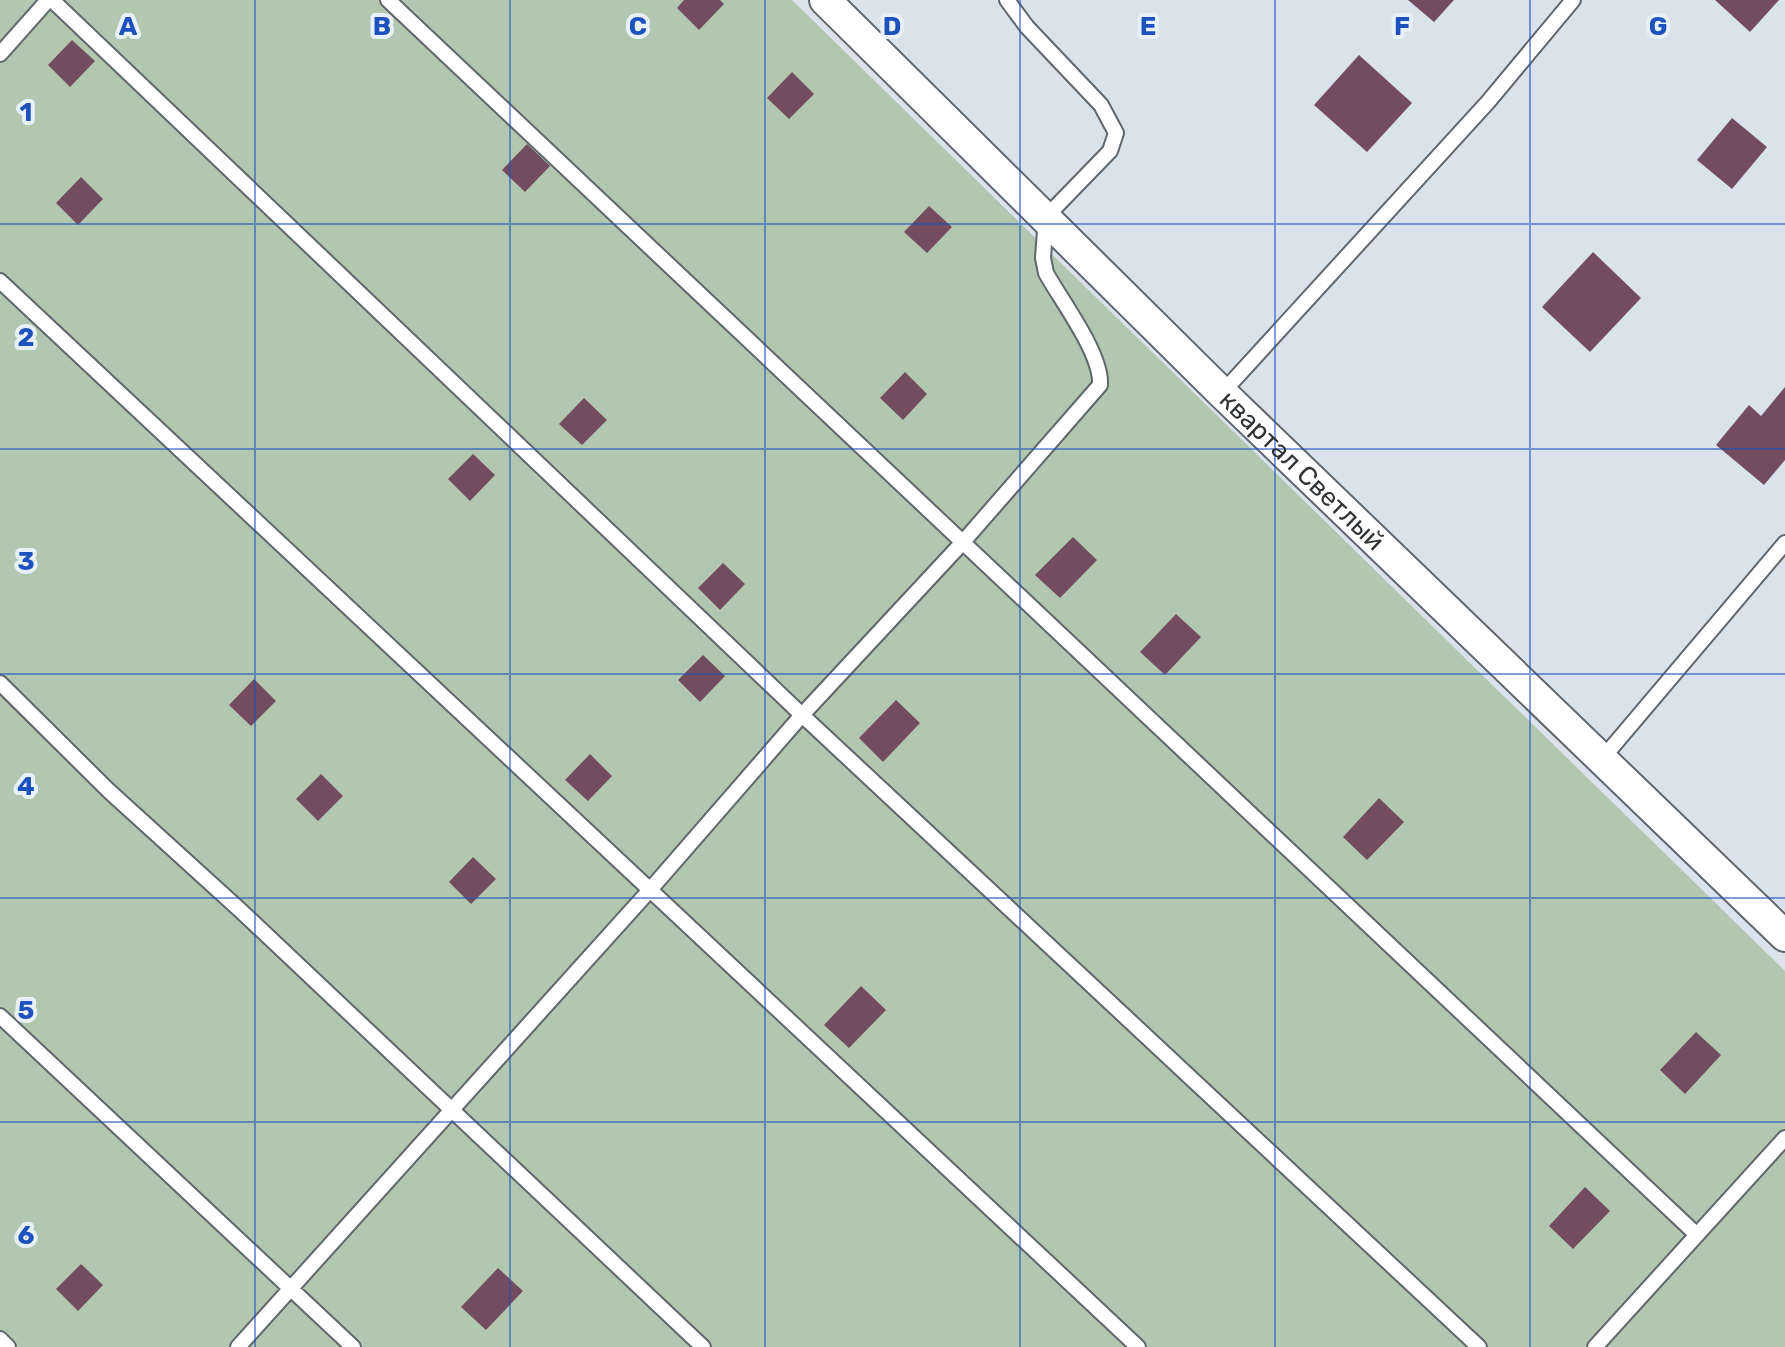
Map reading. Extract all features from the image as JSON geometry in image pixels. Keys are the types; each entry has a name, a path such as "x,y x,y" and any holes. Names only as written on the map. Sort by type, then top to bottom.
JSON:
{"street":[{"name":"квартал Светлый","path":"825,0 1222,393 1785,936"}],"lane":[{"path":"0,54 50,0 802,715 1479,1347"},
{"path":"388,0 1697,1235"},
{"path":"238,1347 649,891 802,715 963,542 1100,385 1101,371 1094,354 1046,273 1043,258 1046,217 1110,151 1116,133 1101,105 1027,27 1007,0"},
{"path":"1222,393 1488,102 1573,0"},
{"path":"0,281 1138,1347"},
{"path":"1602,759 1785,543"},
{"path":"0,683 109,791 240,910 703,1347"},
{"path":"0,1016 353,1347"},
{"path":"1595,1347 1785,1138"},
{"path":"0,1339 8,1347"}],"green space":[{"path":"0,0 792,0 1785,971 1785,1347 0,1347"}],"building":[{"path":"684,0 720,0 724,4 699,30 677,8"},
{"path":"1408,0 1454,0 1434,22"},
{"path":"1715,0 1779,0 1750,32"},
{"path":"72,40 95,61 70,87 48,65"},
{"path":"1359,55 1412,103 1367,152 1314,105"},
{"path":"792,72 814,94 789,119 767,98"},
{"path":"1732,118 1767,147 1732,189 1697,160"},
{"path":"527,144 550,166 525,192 502,170"},
{"path":"81,177 103,199 78,225 56,203"},
{"path":"929,206 952,227 927,253 904,232"},
{"path":"1593,252 1641,298 1590,352 1542,307"},
{"path":"905,372 927,394 903,420 880,398"},
{"path":"1785,387 1785,460 1764,485 1716,445 1749,405 1761,416"},
{"path":"584,398 607,420 582,445 559,424"},
{"path":"473,454 495,475 470,501 448,479"},
{"path":"1073,537 1097,560 1060,598 1035,575"},
{"path":"723,563 745,584 720,610 698,588"},
{"path":"1176,614 1201,637 1165,675 1140,652"},
{"path":"703,655 725,676 700,702 678,680"},
{"path":"254,679 276,701 251,726 229,705"},
{"path":"896,700 920,723 883,762 859,738"},
{"path":"590,754 612,776 588,801 565,780"},
{"path":"321,774 343,796 318,821 296,799"},
{"path":"1379,798 1404,822 1367,860 1343,837"},
{"path":"473,857 496,879 471,904 449,882"},
{"path":"861,986 886,1010 849,1048 824,1025"},
{"path":"1696,1032 1721,1055 1685,1094 1660,1070"},
{"path":"1585,1187 1610,1211 1573,1249 1549,1226"},
{"path":"81,1264 103,1285 78,1311 56,1289"},
{"path":"498,1268 523,1291 486,1330 461,1307"}]}
